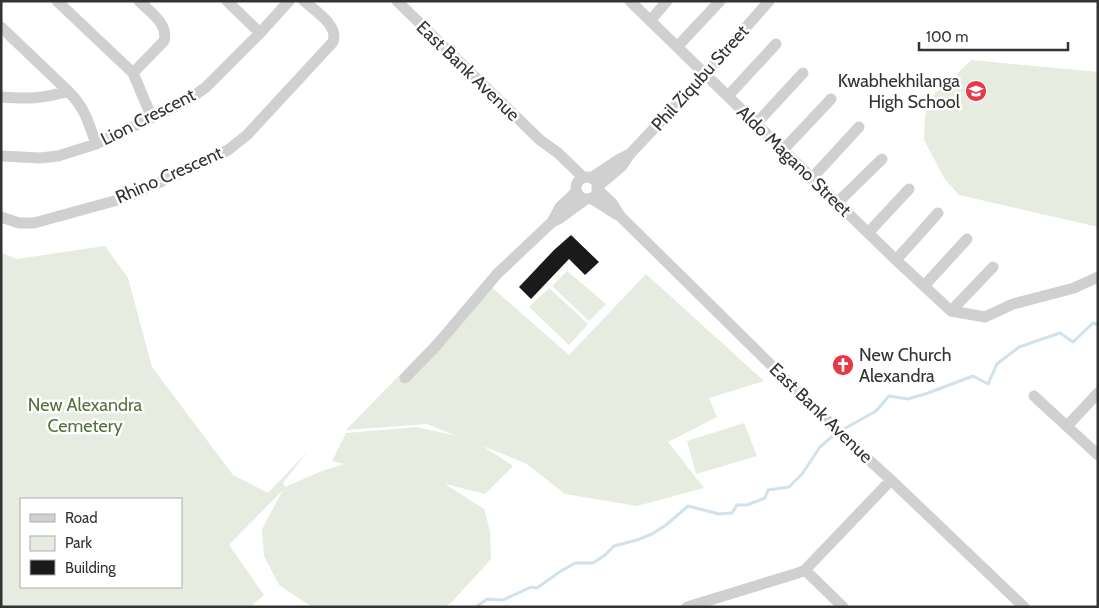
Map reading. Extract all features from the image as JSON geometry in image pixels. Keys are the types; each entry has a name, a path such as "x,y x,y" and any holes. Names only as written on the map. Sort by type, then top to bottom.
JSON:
{"street":[{"path":"57,1 133,73 152,118"},
{"path":"133,73 158,49 166,36 161,23 139,1"},
{"path":"227,1 260,33"},
{"name":"Lion Crescent","path":"1,156 21,158 49,157 74,151 96,144 152,118 206,87 289,1"},
{"name":"Rhino Crescent","path":"1,216 19,223 34,223 114,201 132,195 228,150 255,126 333,42 331,26 304,1"},
{"name":"East Bank Avenue","path":"397,1 587,188 612,204 620,216 833,426 1024,607"},
{"name":"Aldo Magano Street","path":"630,1 868,233 951,311 985,317 1013,304 1074,288 1098,277"},
{"path":"650,21 667,1"},
{"path":"676,47 720,1"},
{"name":"Phil Ziqubu Street","path":"405,378 436,346 498,274 552,222 560,218 587,188 618,160 630,154 769,1"},
{"path":"1,27 81,105 96,144"},
{"path":"728,96 776,44"},
{"path":"756,124 803,74"},
{"path":"1,97 37,98 68,91"},
{"path":"783,150 832,99"},
{"path":"812,178 859,127"},
{"path":"838,203 882,159"},
{"path":"868,233 909,189"},
{"path":"896,260 938,213"},
{"path":"924,286 967,239"},
{"path":"951,311 992,267"},
{"path":"1067,426 1098,393"},
{"path":"1034,396 1098,454"},
{"path":"687,607 805,570 891,480"},
{"path":"805,570 843,607"}],"green space":[{"path":"971,60 1098,72 1098,227 959,195 944,178 924,140 925,116 935,93"},
{"name":"New Alexandra Cemetery","path":"105,246 128,278 152,367 233,475 268,493 308,451 283,483 285,487 344,464 332,461 346,433 417,427 456,436 427,424 346,430 488,284 569,355 646,274 764,381 709,398 717,417 668,442 704,488 637,506 565,494 527,464 483,446 513,466 485,494 445,484 484,509 490,531 491,559 451,603 444,607 312,607 279,585 264,556 262,529 283,490 229,545 264,595 250,607 1,607 1,253 17,259"},
{"path":"567,271 606,304 589,321 552,286"},
{"path":"549,288 588,324 569,345 529,307"},
{"path":"744,423 757,456 696,474 687,441"}],"building":[{"path":"571,235 599,262 585,275 569,259 531,299 519,287"}],"waterway":[{"path":"842,430 876,411 889,396 908,399 973,376 988,384 997,364 1019,347 1060,333 1073,342 1093,323 1098,325"},
{"path":"476,607 487,599 503,600 531,587 537,588 575,563 593,563 614,546 652,534 688,506 719,514 732,513 737,505 747,505 765,498 768,490 789,487 802,474 820,447 836,433"}],"place":[{"name":"Kwabhekhilanga High School","path":"976,91"},
{"name":"New Church Alexandra","path":"843,365"}]}
